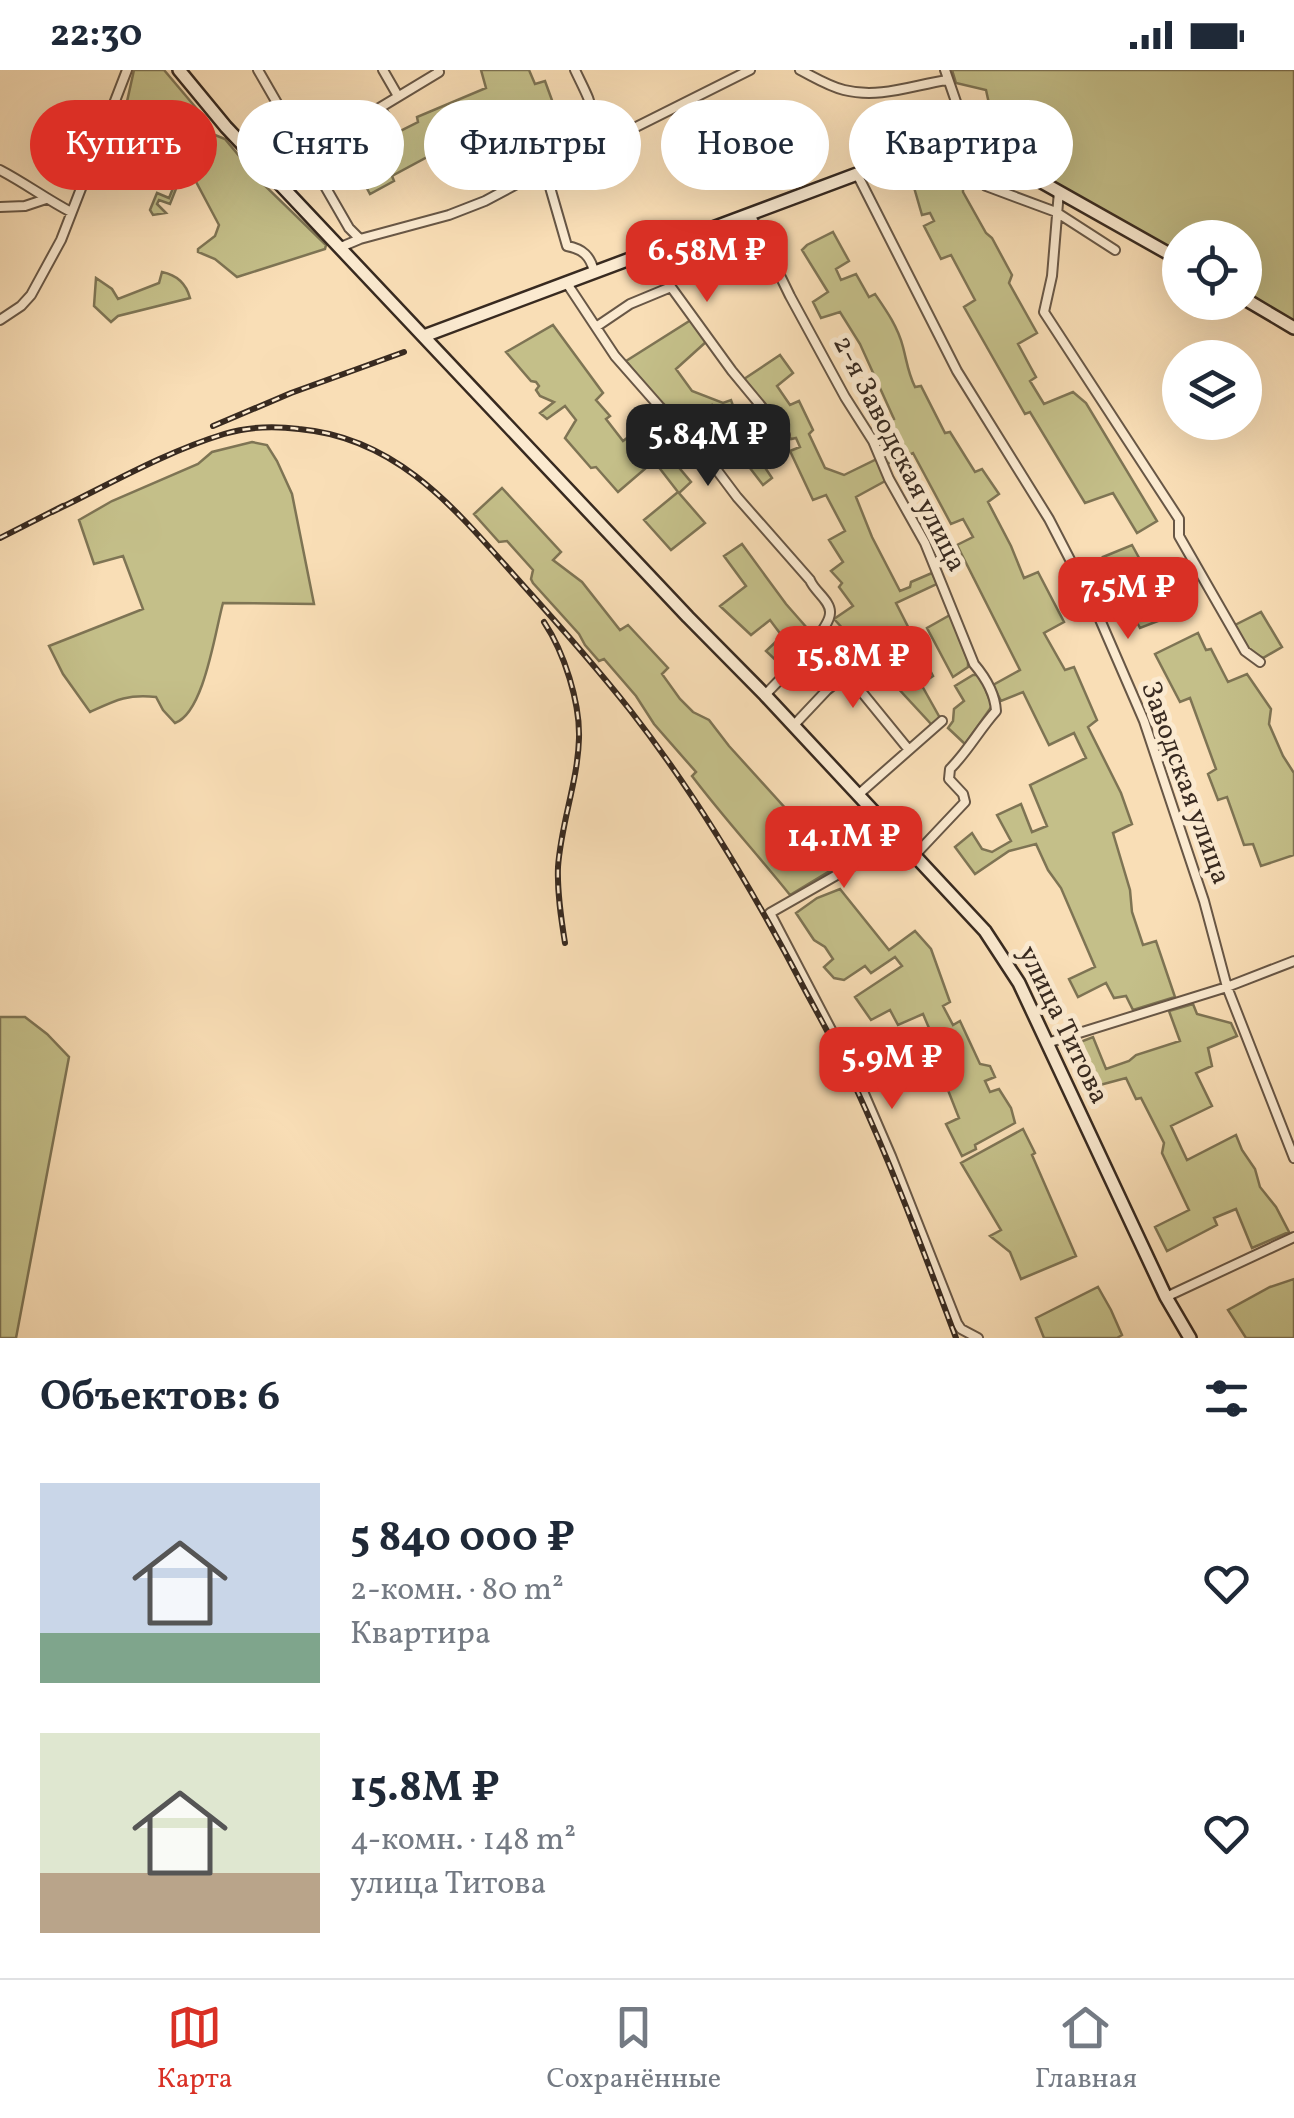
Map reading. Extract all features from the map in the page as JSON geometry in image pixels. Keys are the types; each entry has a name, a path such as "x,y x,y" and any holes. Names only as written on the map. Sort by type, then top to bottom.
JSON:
{"main road":[{"name":"улица Титова","path":"179,70 237,138"},
{"path":"424,336 849,177"},
{"name":"улица Титова","path":"285,190 986,931 1008,963 1166,1297 1190,1338"},
{"path":"1060,190 1162,250"},
{"path":"1262,309 1294,328"}],"street":[{"path":"0,320 31,295 61,240 127,70"},
{"path":"258,70 275,100"},
{"path":"383,70 398,96"},
{"path":"391,100 438,70"},
{"path":"576,70 589,100"},
{"path":"641,124 750,70"},
{"path":"800,70 842,90 856,92 895,92 946,75 955,100"},
{"path":"0,170 71,212"},
{"path":"326,190 360,239"},
{"path":"340,248 449,215 506,190"},
{"path":"550,190 567,246 590,257 594,272"},
{"name":"Заводская улица","path":"865,190 957,370 1050,518 1094,608 1144,721 1204,901 1227,988 1294,1158"},
{"path":"997,190 1056,212 1114,250"},
{"path":"1060,190 1052,276 1044,312 1178,517 1179,536 1245,651 1260,662"},
{"path":"0,207 26,206 46,199"},
{"name":"2-я Заводская улица","path":"750,214 790,296 925,543 974,664 995,700 996,711 966,753 950,768 949,779 965,802 915,855"},
{"path":"566,282 616,356 698,446 830,607 827,625 816,640 765,694"},
{"path":"596,327 630,304 671,287 785,435"},
{"path":"794,726 847,674 909,750"},
{"path":"859,794 942,722"},
{"path":"900,839 770,914 862,1089 957,1323 978,1338"},
{"path":"1047,1044 1227,988 1294,961"},
{"path":"1166,1297 1294,1237"}],"shaded area":[{"path":"134,70 164,70 189,100 127,100"},
{"path":"481,70 529,70 535,84 545,81 552,100 457,100 486,88"},
{"path":"952,70 1294,70 1294,324 1262,304 1262,220 1162,220 1162,245 1065,190 1073,190 1073,100 988,100 986,90 956,83"},
{"path":"424,114 424,159 404,170 404,129 418,122 417,117"},
{"path":"217,136 237,153 237,190 269,190 326,245 325,249 237,277 215,259 198,252 215,236 219,225 200,190 217,190"},
{"path":"176,190 170,204 159,200 157,204 166,213 153,215 150,210 157,193 169,198"},
{"path":"915,190 963,190 1012,275 1009,283 1037,333 1018,344 1036,377 1030,381 1044,404 1073,392 1086,403 1157,521 1137,533 1113,493 1085,503 1030,412 1025,414 964,307 975,300 951,255 941,259 924,226 934,221 930,213 922,215"},
{"path":"833,232 849,261 836,269 841,280 856,274 869,297 875,294 883,306 898,333 915,387 921,386 945,433 950,432 975,472 982,469 999,494 988,502 1024,578 1038,572 1064,622 1044,633 1065,670 1074,667 1097,720 1088,727 1132,824 1113,833 1130,890 1132,912 1143,945 1156,941 1175,997 1133,1010 1126,996 1114,998 1106,983 1078,997 1069,979 1095,967 1061,888 1036,844 1009,851 975,874 955,847 972,833 982,849 992,852 1011,841 997,815 1021,804 1032,832 1047,826 1030,785 1086,758 1074,733 1049,745 1023,692 1001,701 993,685 1020,670 957,545 973,537 963,519 951,524 913,453 887,464 871,431 894,419 860,344 840,312 821,318 813,302 828,292 802,250"},
{"path":"162,272 180,281 190,298 118,316 111,322 94,306 96,278 112,289 118,299 159,283"},
{"path":"691,320 707,341 676,369 692,391 723,403 731,400 737,417 753,437 772,426 780,433 781,443 760,460 772,478 763,485 733,446 714,462 701,446 728,425 712,405 683,425 626,361"},
{"path":"553,325 603,393 596,400 623,441 631,435 653,460 665,451 691,482 679,493 705,523 671,550 644,520 678,492 654,461 618,492 565,438 576,420 565,406 547,419 540,413 554,402 540,396 536,382 506,352"},
{"path":"780,355 793,373 777,386 790,405 799,401 825,468 844,475 877,459 887,480 856,497 900,591 932,573 937,584 896,603 933,676 921,684 940,718 932,725 834,619 853,606 831,571 843,562 829,540 845,531 826,495 813,500 790,451 800,447 796,438 791,439 744,379"},
{"path":"252,442 267,445 292,494 314,604 223,603 201,688 194,704 175,723 156,697 122,699 90,712 49,646 143,609 123,556 94,564 79,520 112,501 198,464 212,452"},
{"path":"502,488 561,552 553,560 582,582 620,630 628,625 668,668 662,674 680,699 709,720 820,852 827,850 838,866 790,895 692,776 696,772 654,724 636,696 604,659 599,661 533,583 533,570 507,541 499,542 474,514"},
{"path":"742,544 814,636 785,669 766,651 782,636 770,620 751,635 720,606 746,586 724,556"},
{"path":"1132,545 1144,567 1138,572 1163,619 1140,628 1103,557"},
{"path":"1261,612 1282,647 1263,658 1248,649 1235,625"},
{"path":"950,615 968,661 968,667 953,677 927,628"},
{"path":"1198,633 1228,682 1247,674 1271,709 1269,724 1294,773 1294,855 1261,866 1253,844 1244,845 1227,797 1218,800 1208,774 1216,769 1190,698 1180,702 1155,654"},
{"path":"973,675 981,678 992,706 965,744 948,728 954,709 964,701 955,686"},
{"path":"840,889 889,950 915,931 931,949 950,1002 943,1006 953,1025 960,1021 980,1064 990,1066 995,1077 985,1081 990,1092 999,1089 1011,1108 1015,1123 962,1156 946,1124 959,1118 944,1080 918,1088 901,1049 932,1035 923,1014 898,1025 890,1010 871,1020 855,997 902,966 895,957 871,973 865,966 844,980 834,978 824,967 833,959 796,913 817,898"},
{"path":"1193,1004 1197,1014 1231,1023 1237,1036 1208,1048 1212,1066 1196,1073 1212,1106 1171,1126 1187,1160 1236,1135 1255,1169 1260,1187 1289,1232 1252,1248 1236,1209 1214,1218 1217,1225 1167,1251 1155,1227 1189,1210 1162,1153 1164,1143 1126,1078 1100,1085 1098,1080 1091,1082 1075,1044 1093,1037 1106,1069 1180,1041 1169,1011"},
{"path":"0,1017 25,1017 69,1057 16,1338 0,1338"},
{"path":"1023,1129 1076,1256 1021,1279 1010,1252 990,1236 1001,1230 961,1163"},
{"path":"1294,1279 1294,1338 1246,1338 1228,1310"},
{"path":"1098,1287 1122,1335 1044,1338 1036,1318"}],"railway":[{"path":"213,426 404,352"},
{"path":"52,512 202,441 271,427 335,435 368,447 398,464 451,507 617,694 679,777 746,883 855,1086 956,1338"},
{"path":"0,538 63,506"},
{"path":"544,622 569,678 579,724 576,770 558,867 565,943"}]}
